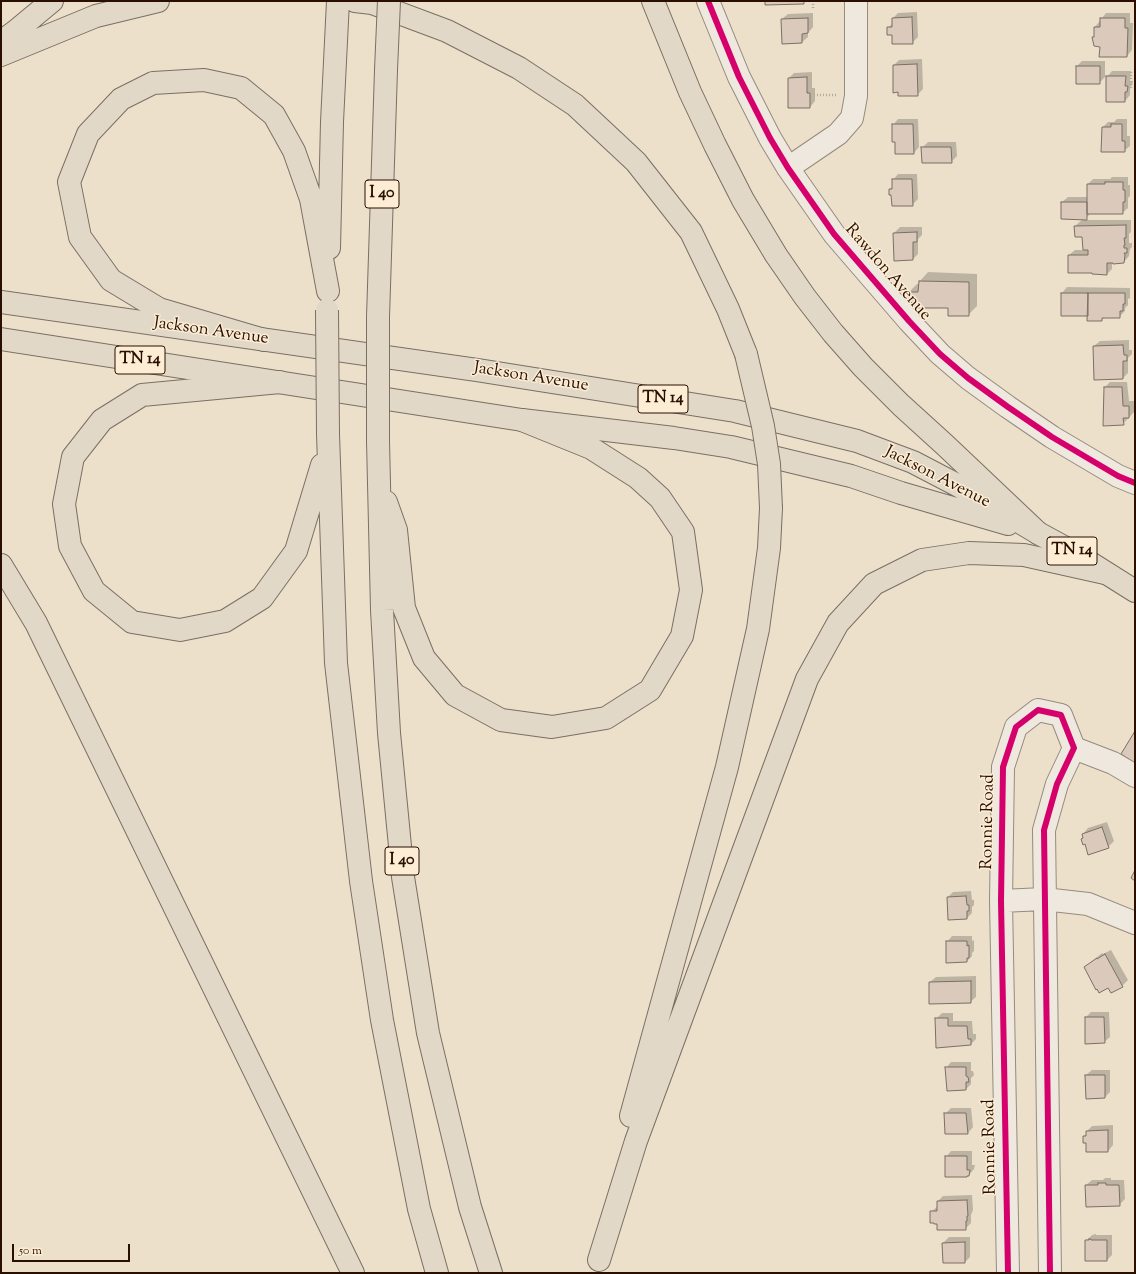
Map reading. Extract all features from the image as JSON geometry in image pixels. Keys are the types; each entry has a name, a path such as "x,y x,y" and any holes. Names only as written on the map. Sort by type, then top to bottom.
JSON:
{"main road":[{"path":"1,42 52,1"},
{"path":"1,55 96,16 158,1"},
{"name":"I 40","path":"338,1 334,66 328,300 328,440 336,663 361,881 382,1020 419,1209 437,1273"},
{"path":"355,1 372,3 447,31 519,68 575,106 636,162 691,232 728,309 746,354 763,426 769,464 771,508 769,548 758,629 727,767 624,1142 599,1267"},
{"name":"I 40","path":"389,1 378,317 378,441 382,610 389,733 403,877 428,1033 470,1207 491,1273"},
{"path":"653,1 690,92 714,145 743,200 776,255 805,297 833,333 863,367 901,405 946,445 1038,533"},
{"path":"264,340 159,309 111,280 80,237 69,182 88,134 121,99 153,83 204,80 241,88 274,115 294,151 311,199 328,300"},
{"name":"Jackson Avenue","path":"1,302 477,370 735,411 849,439 913,462 959,486 1073,552 1135,591"},
{"name":"Jackson Avenue","path":"1,339 522,420 666,437 731,447 851,476 900,493 1038,533"},
{"path":"280,382 142,395 102,420 73,457 64,504 70,546 94,591 132,622 180,630 226,621 262,598 296,551 328,440"},
{"path":"379,483 396,530 404,608 424,658 454,695 501,720 552,727 606,718 650,690 682,636 691,590 683,532 660,498 638,478 591,448 522,420"},
{"path":"599,1267 636,1141 807,679 838,623 874,584 922,560 970,553 1024,555 1105,572"},
{"path":"1,565 36,623 353,1273"}],"street":[{"name":"Rawdon Avenue","path":"708,1 739,77 770,138 788,168 834,234 909,321 940,354 968,378 1052,437 1118,476 1135,483"},
{"path":"788,168 838,134 852,118 856,96 856,1"},
{"name":"Ronnie Road","path":"1008,1273 1001,901 1003,767 1016,727 1038,710 1061,715 1074,748"},
{"path":"1050,1273 1044,830 1057,784 1074,748 1113,763 1135,776"},
{"path":"1001,901 1044,899 1088,904 1135,923"}],"path":[{"path":"813,1 813,9"},
{"path":"1129,89 1131,89 1131,71"},
{"path":"814,95 840,95"}],"building":[{"path":"765,1 804,1 804,4 765,5"},
{"path":"912,17 913,44 892,44 892,35 887,35 887,27 892,27 892,18"},
{"path":"808,18 808,33 802,34 802,43 782,44 781,19"},
{"path":"1100,18 1125,18 1125,28 1128,28 1127,57 1099,57 1100,47 1094,46 1092,37 1094,37 1094,27 1100,27"},
{"path":"917,64 918,96 898,96 898,92 893,93 893,65"},
{"path":"1076,66 1100,66 1100,84 1076,84"},
{"path":"1106,76 1126,76 1125,86 1128,86 1127,92 1125,92 1125,102 1106,102"},
{"path":"807,77 807,93 810,93 810,108 788,108 788,78"},
{"path":"892,124 913,124 914,154 895,154 895,142 892,142"},
{"path":"1111,124 1122,124 1122,141 1125,141 1125,152 1101,152 1102,127 1111,127"},
{"path":"921,147 951,147 952,163 922,163"},
{"path":"892,179 912,179 913,206 892,206 889,189 892,189"},
{"path":"1105,182 1123,182 1125,202 1123,202 1123,214 1087,214 1087,184 1105,184"},
{"path":"1061,202 1087,202 1087,220 1061,219"},
{"path":"1126,225 1124,248 1127,248 1127,253 1124,253 1124,263 1107,263 1107,275 1092,273 1068,273 1068,255 1088,255 1088,250 1083,250 1082,237 1075,237 1074,226"},
{"path":"917,232 917,242 913,242 913,260 894,261 893,233"},
{"path":"919,281 969,282 969,316 948,316 948,308 918,308 918,306 915,306 908,299 908,292 918,292"},
{"path":"1061,293 1088,293 1088,316 1061,316"},
{"path":"1088,293 1125,293 1125,304 1123,304 1123,311 1120,311 1120,318 1102,318 1102,321 1087,321"},
{"path":"1123,345 1124,355 1127,355 1127,361 1123,361 1123,379 1094,380 1093,346"},
{"path":"1104,387 1122,387 1123,406 1129,406 1129,418 1123,418 1124,425 1103,426"},
{"path":"1135,731 1135,763 1121,754"},
{"path":"1102,827 1109,848 1088,855 1085,844 1083,845 1081,839 1083,838 1082,834"},
{"path":"1135,870 1135,881 1131,878"},
{"path":"966,896 967,905 969,905 967,919 948,920 947,897"},
{"path":"946,941 967,941 967,946 969,945 969,958 967,958 967,962 946,963"},
{"path":"1105,954 1123,987 1111,993 1108,988 1099,993 1084,967"},
{"path":"971,981 971,1003 929,1004 929,982"},
{"path":"1085,1017 1104,1017 1105,1043 1085,1044"},
{"path":"935,1018 948,1018 948,1026 967,1026 968,1039 971,1039 971,1045 936,1048"},
{"path":"945,1067 966,1067 966,1076 968,1077 969,1082 966,1082 966,1090 947,1091"},
{"path":"1085,1075 1105,1075 1105,1098 1086,1099"},
{"path":"944,1113 966,1113 968,1134 945,1134"},
{"path":"1108,1130 1108,1152 1086,1152 1086,1143 1083,1143 1083,1136 1086,1136 1086,1131"},
{"path":"945,1156 967,1156 967,1170 970,1170 969,1176 945,1177"},
{"path":"1098,1183 1106,1183 1106,1185 1119,1185 1120,1206 1086,1207 1085,1185 1098,1185"},
{"path":"967,1200 968,1216 966,1221 966,1230 937,1230 937,1224 930,1223 930,1211 937,1211 937,1201"},
{"path":"1085,1240 1107,1240 1107,1261 1085,1261"},
{"path":"965,1242 965,1263 943,1263 942,1243"}],"cycle path":[{"path":"708,1 739,77 770,138 788,168 834,234 909,321 940,354 968,378 1008,407 1052,437 1118,476 1135,483"},
{"path":"1008,1273 1001,901 1003,767 1016,727 1038,710 1061,715 1074,748 1057,784 1044,830 1050,1273"}]}
